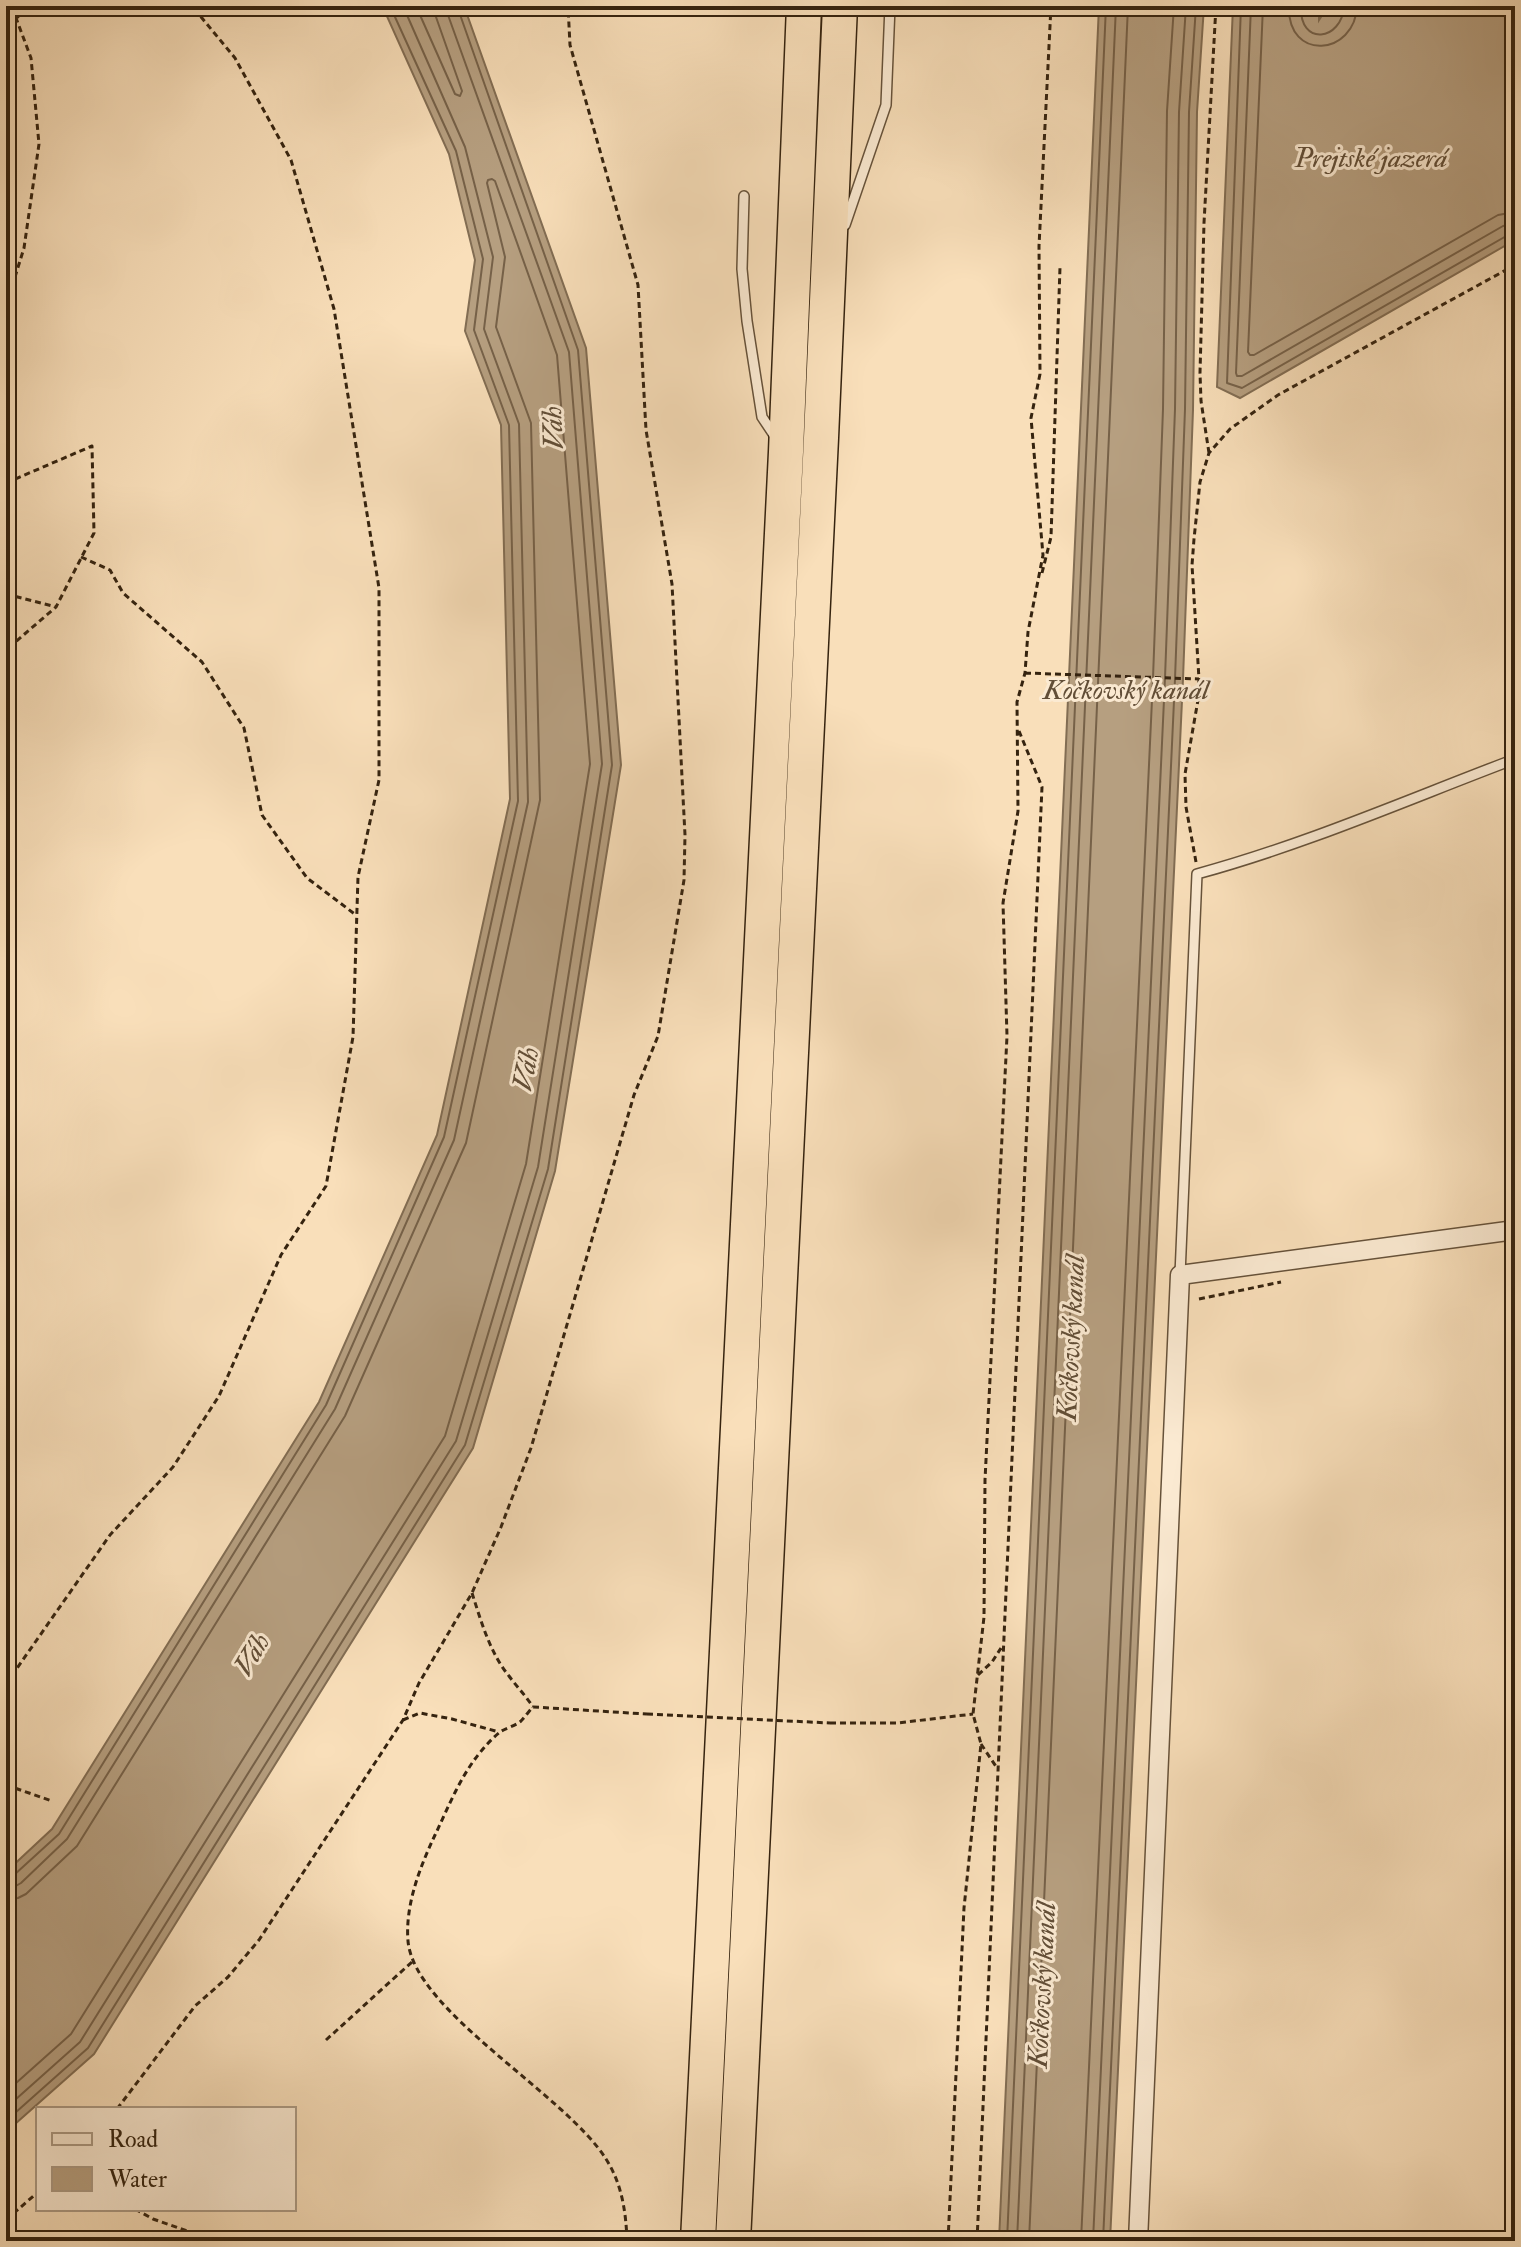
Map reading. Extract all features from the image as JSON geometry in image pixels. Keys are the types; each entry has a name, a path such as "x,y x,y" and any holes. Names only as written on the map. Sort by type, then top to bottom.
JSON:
{"highway":[{"path":"698,2241 786,452 804,6"},
{"path":"733,2241 840,6"}],"street":[{"path":"1138,2241 1180,1275 1515,1230"}],"lane":[{"path":"829,265 886,105 890,6"},
{"path":"744,196 742,269 762,417 786,452"},
{"path":"1180,1275 1197,874 1312,838 1515,759"}],"path":[{"path":"6,306 24,248 39,144 31,58 16,18 16,6"},
{"path":"6,26 32,6"},
{"path":"6,1684 110,1535 173,1467 219,1396 281,1255 326,1186 353,1037 358,877 379,780 379,588 334,309 291,160 235,58 192,6"},
{"path":"119,2107 195,2006 228,1977 259,1940 403,1720 419,1683 472,1593 531,1448 634,1095 658,1036 684,880 685,835 672,584 646,430 638,285 570,45 568,6"},
{"path":"1040,581 1043,555 1031,418 1040,374 1039,246 1051,6"},
{"path":"1209,453 1200,373 1204,223 1216,6"},
{"path":"1197,874 1186,807 1185,774 1199,679 1192,565 1200,482 1209,453 1230,429 1278,395 1515,265"},
{"path":"998,1769 981,1744 973,1714 984,1617 985,1480 1007,1036 1003,903 1018,811 1017,702 1025,673 1028,632 1051,537 1060,267"},
{"path":"6,483 92,446 94,533 56,607 6,650"},
{"path":"81,557 110,570 123,593 202,662 244,728 262,815 307,878 357,915"},
{"path":"6,594 56,607"},
{"path":"1025,673 1199,679"},
{"path":"977,2241 1042,787 1017,728"},
{"path":"1179,1303 1289,1280"},
{"path":"472,1593 482,1625 497,1656 533,1707"},
{"path":"978,1675 992,1662 1002,1646"},
{"path":"533,1707 830,1723 898,1723 973,1714"},
{"path":"533,1707 520,1722 499,1732 462,1779 428,1850 411,1905 408,1942 413,1961 453,2013 593,2140 607,2160 622,2196 627,2241"},
{"path":"403,1720 420,1713 499,1732"},
{"path":"948,2241 964,1908 981,1744"},
{"path":"6,1785 52,1801"},
{"path":"326,2040 413,1961"},
{"path":"6,2220 36,2194"},
{"path":"139,2211 216,2241"}],"water":[{"name":"Váh","path":"379,6 464,6 586,348 621,765 555,1171 473,1448 94,2054 6,2132 6,1872 52,1829 319,1402 437,1135 510,799 501,425 465,331 475,260 449,154 386,14"},
{"name":"Kočkovský kanál","path":"1099,6 1204,6 1197,112 1193,410 1183,679 1110,2241 999,2241"},
{"name":"Prejtské jazerá","path":"1233,6 1319,6 1319,20 1328,6 1515,6 1515,240 1240,398 1217,387"}]}
